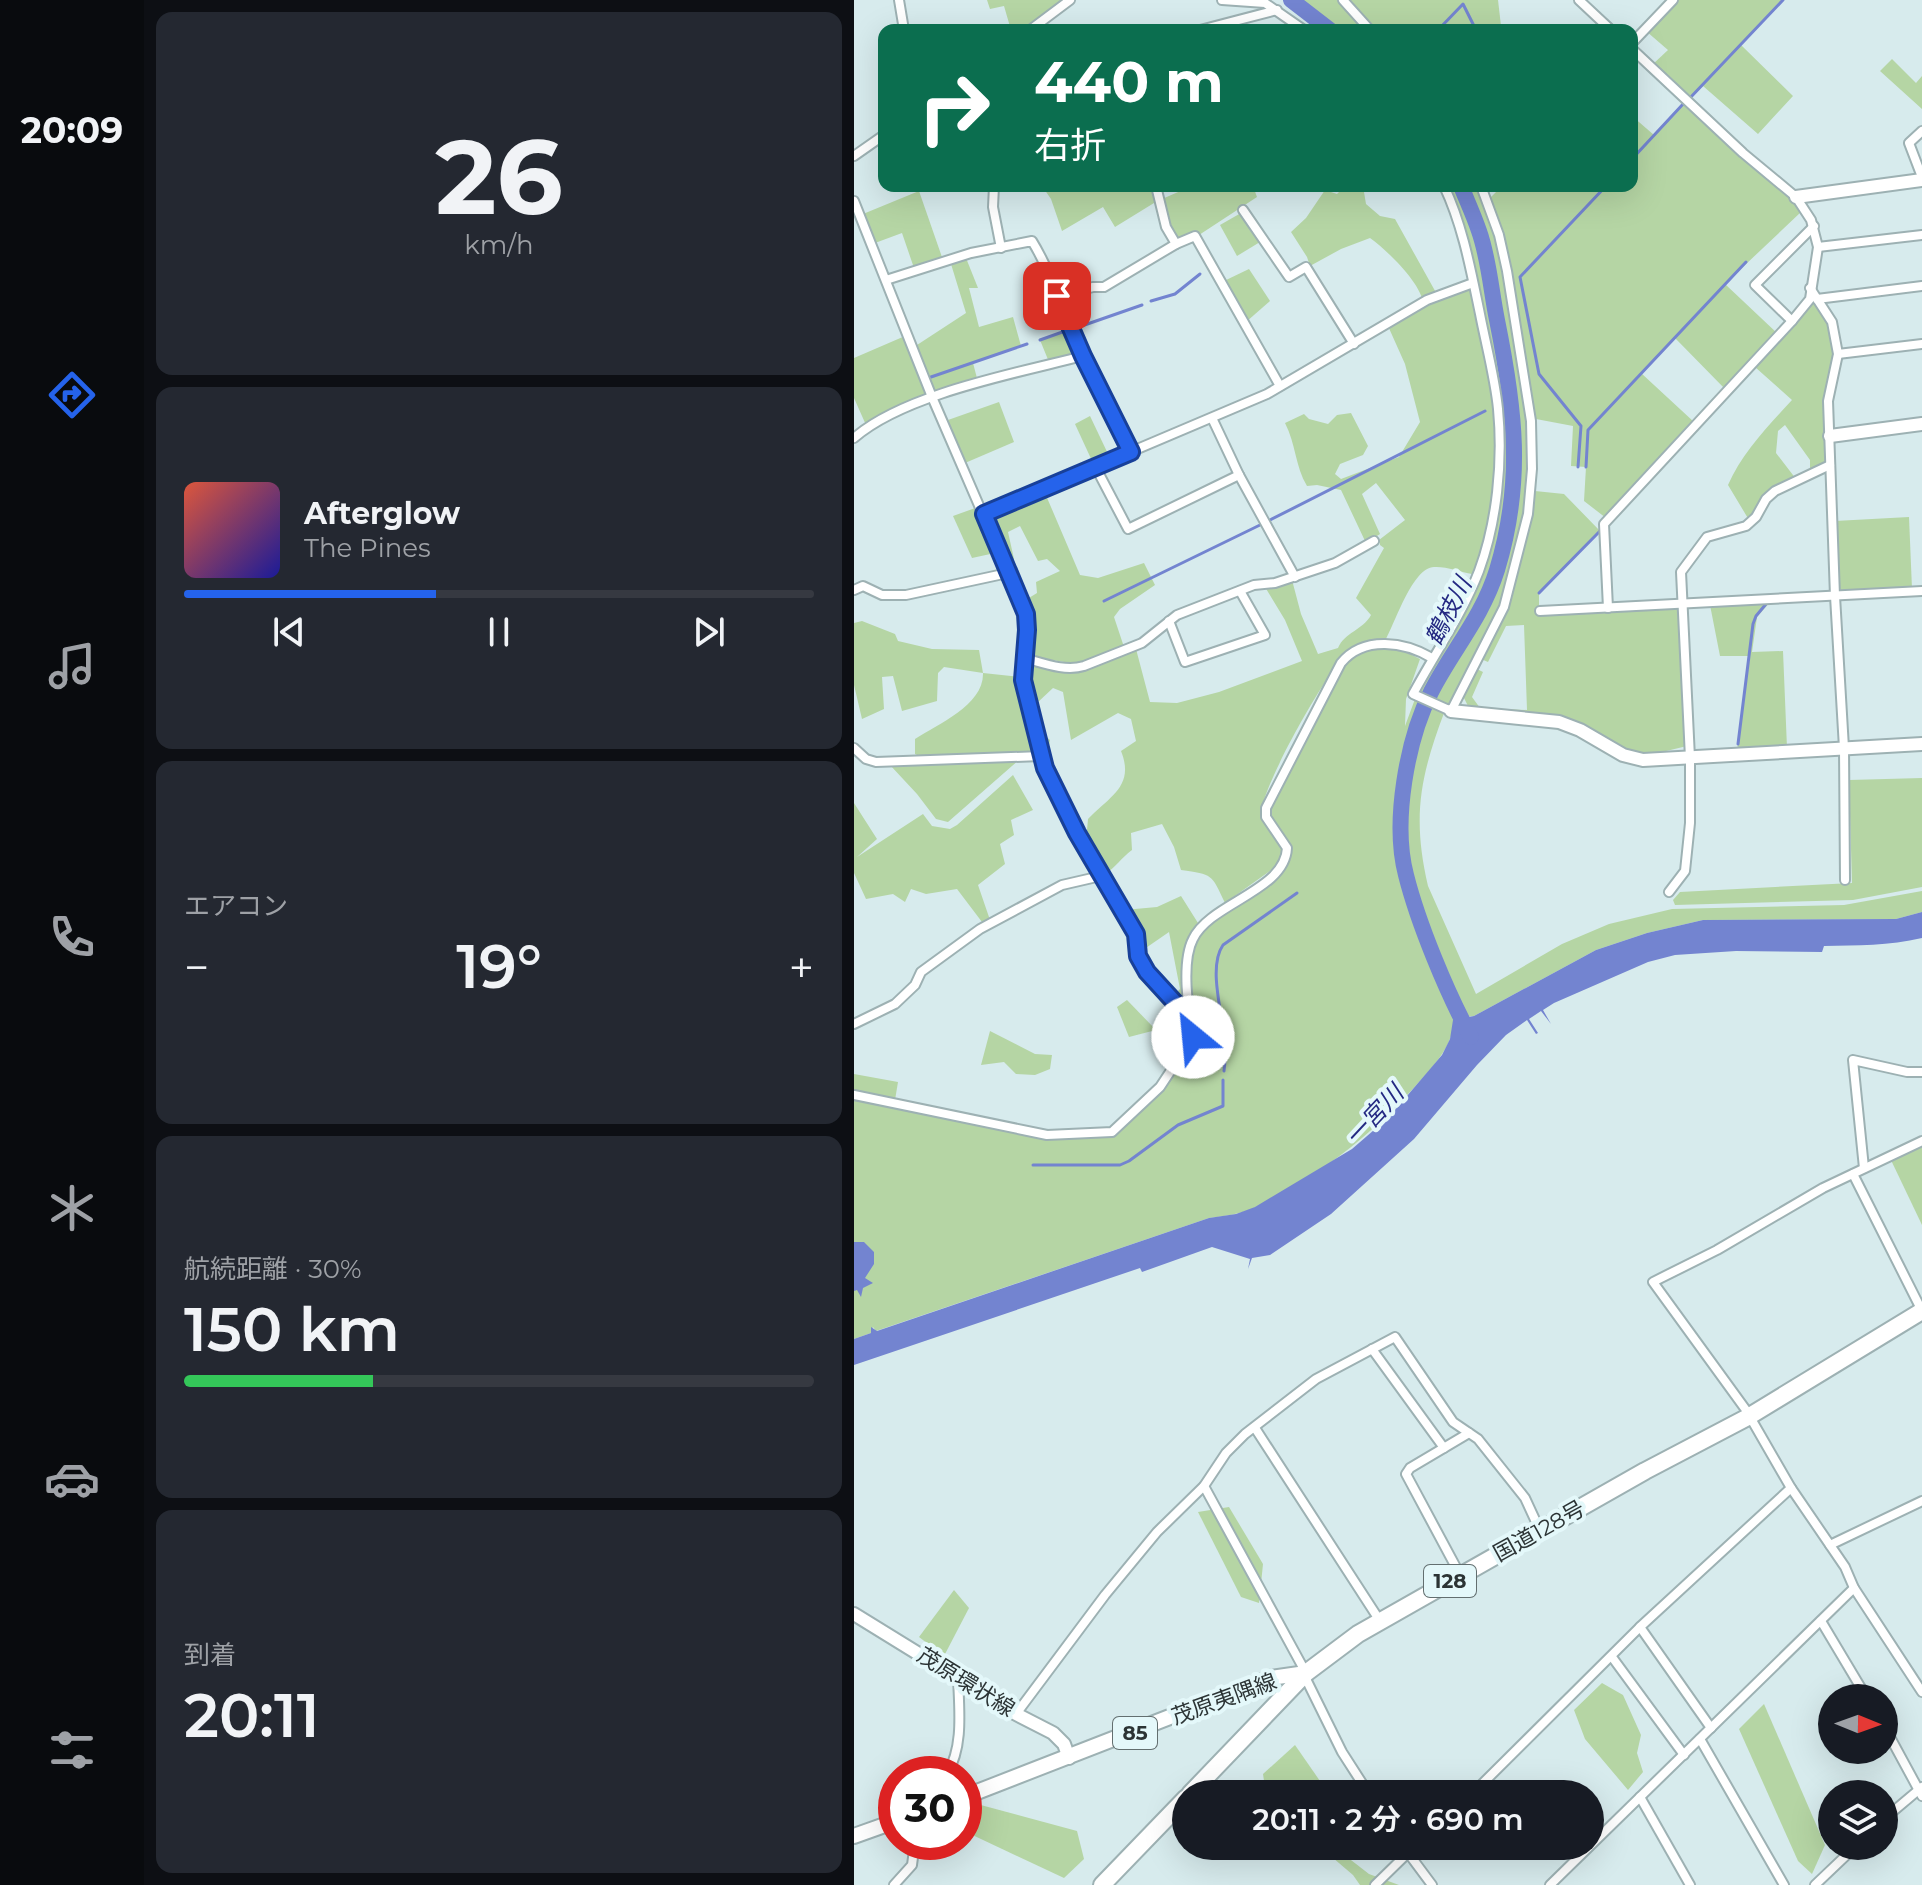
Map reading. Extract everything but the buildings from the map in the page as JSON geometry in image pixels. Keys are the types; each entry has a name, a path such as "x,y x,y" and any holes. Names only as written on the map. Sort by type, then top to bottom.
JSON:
{"highway":[{"name":"国道128号","path":"1203,1780 1306,1673 1333,1650 1549,1525 1748,1417 1922,1311"},
{"name":"国道128号","path":"1102,1885 1172,1813"}],"main road":[{"name":"茂原夷隅線","path":"982,1790 1270,1678 1306,1673"},
{"path":"854,1836 878,1827"}],"street":[{"path":"899,0 903,24"},
{"path":"1038,24 1070,0"},
{"path":"1222,0 1265,3 1296,24"},
{"path":"1343,0 1365,24"},
{"path":"1579,0 1605,24"},
{"path":"1638,39 1673,0"},
{"path":"1223,24 1277,10"},
{"path":"1608,608 1604,524 1810,299 1818,247 1814,226 1796,197 1743,153 1638,52"},
{"path":"1796,197 1922,179 1909,143 1922,131"},
{"path":"854,156 878,139"},
{"path":"994,192 993,207 1001,248"},
{"path":"1157,192 1163,218 1176,244"},
{"path":"1447,192 1454,207 1473,283 1498,409 1497,486 1490,532 1479,570 1459,617 1413,694 1448,710 1559,722 1580,730 1623,755 1643,760 1922,744"},
{"path":"1448,710 1504,607 1528,514 1532,469 1531,421 1507,271 1499,235 1483,192"},
{"path":"854,201 932,397 1026,614 1023,680 1041,756 1055,792 1136,934 1138,956 1147,972 1190,1019"},
{"path":"1243,210 1289,277 1306,267 1354,344"},
{"path":"1792,321 1755,285 1814,226"},
{"path":"1818,247 1922,235"},
{"path":"1057,296 1104,287 1195,236 1280,386"},
{"path":"886,280 971,253 1032,241 1048,267 1083,356 1131,452"},
{"path":"984,514 1280,386 1427,300 1473,283"},
{"path":"1817,299 1922,286"},
{"path":"1810,287 1832,322 1838,354 1828,401 1844,748 1845,880"},
{"path":"1838,354 1922,344"},
{"path":"854,438 891,414 932,397 1083,356"},
{"path":"1212,418 1239,475 1295,577"},
{"path":"1830,436 1922,424"},
{"path":"1669,892 1685,871 1690,823 1681,572 1707,537 1746,526 1775,491 1830,465"},
{"path":"1096,468 1128,529 1239,475"},
{"path":"1024,658 1075,669 1142,643 1169,621 1254,585 1275,583 1335,563 1374,541"},
{"path":"854,590 863,586 882,595 906,595 1008,573"},
{"path":"1169,621 1185,662 1265,635 1240,591"},
{"path":"1540,611 1922,591"},
{"path":"854,1095 1047,1135 1112,1132 1160,1087 1193,1037 1187,974 1192,941 1204,925 1274,875 1285,863 1287,848 1266,817 1266,808 1341,663 1360,649 1383,644 1406,646 1432,658"},
{"path":"854,748 866,759 876,762 1041,756"},
{"path":"854,1024 895,1004 915,985 921,972 980,929 1062,885 1101,876"},
{"path":"1864,1168 1853,1060 1907,1072 1922,1072"},
{"path":"1922,1141 1783,1209 1717,1250 1653,1282 1746,1410 1791,1488 1845,1567 1854,1588 1922,1692"},
{"path":"1853,1174 1922,1311"},
{"path":"1016,1714 1105,1595 1157,1532 1204,1486 1226,1453 1316,1379 1395,1337 1453,1422 1478,1439 1525,1498 1537,1524 1549,1525"},
{"path":"1372,1349 1444,1448"},
{"path":"1255,1428 1380,1621"},
{"path":"1466,1572 1458,1571 1406,1474 1410,1468 1469,1433"},
{"path":"1204,1486 1306,1673 1307,1681 1342,1752 1360,1780"},
{"path":"1486,1780 1640,1627 1791,1488"},
{"path":"1830,1545 1922,1501"},
{"path":"1550,1885 1854,1588"},
{"name":"茂原環状線","path":"854,1614 1016,1714 1053,1733 1064,1744 1069,1758"},
{"path":"1821,1621 1859,1684"},
{"path":"1640,1627 1711,1728"},
{"path":"1612,1657 1684,1755"},
{"path":"954,1756 958,1677"},
{"path":"1700,1739 1784,1885"},
{"path":"1898,1750 1921,1790 1898,1808"},
{"path":"1640,1797 1690,1885"},
{"path":"894,1885 912,1865 913,1860"},
{"path":"1375,1885 1398,1860"},
{"path":"1416,1860 1432,1885"},
{"path":"1815,1885 1841,1860"}],"green space":[{"path":"987,0 1066,0 1033,24 1009,24 1004,6 990,9"},
{"path":"1297,0 1337,0 1359,24 1327,24"},
{"path":"1349,0 1498,0 1501,24 1367,24 1349,4"},
{"path":"1676,0 1783,0 1741,45 1793,96 1758,134 1703,86 1689,100 1652,65 1668,50 1646,31"},
{"path":"1892,59 1916,83 1922,76 1922,109 1880,71"},
{"path":"1684,103 1790,196 1801,212 1725,284 1778,334 1725,389 1675,338 1641,373 1694,422 1606,518 1584,501 1586,467 1571,466 1573,426 1536,419 1504,242 1490,198 1496,192 1638,192 1638,121 1654,135"},
{"path":"919,192 943,260 914,268 902,233 875,243 863,214"},
{"path":"1046,192 1153,192 1155,197 1154,203 1115,227 1103,207 1062,231"},
{"path":"1178,192 1255,192 1257,197 1199,235 1197,231 1180,240 1169,227 1162,199"},
{"path":"1324,192 1364,192 1366,204 1380,216 1395,219 1439,298 1463,289 1474,291 1495,430 1494,486 1482,554 1472,574 1443,567 1426,569 1412,586 1386,639 1355,646 1329,676 1284,754 1264,799 1262,811 1265,821 1283,849 1277,866 1225,903 1210,877 1181,870 1162,824 1131,833 1132,850 1105,874 1086,841 1088,819 1123,782 1125,763 1121,751 1136,741 1131,719 1118,713 1071,740 1063,692 1053,688 1037,703 1042,733 1050,740 1048,751 1043,751 1026,677 1027,661 1075,671 1136,649 1150,702 1177,703 1219,692 1302,661 1285,620 1265,587 1292,580 1301,614 1318,654 1338,648 1371,615 1356,598 1384,548 1379,540 1405,520 1376,483 1362,494 1380,534 1366,543 1341,490 1307,486 1285,423 1304,414 1309,419 1328,424 1337,415 1351,413 1368,446 1363,455 1340,464 1335,474 1341,479 1399,457 1420,422 1405,364 1388,326 1424,305 1417,287 1394,259 1370,238 1310,266 1291,232 1306,218"},
{"path":"1448,192 1461,192 1476,228 1508,389 1513,430 1511,494 1493,574 1482,602 1468,631 1436,676 1428,695 1419,691 1461,619 1491,536 1500,420 1471,257"},
{"path":"1467,192 1479,192 1492,225 1527,405 1529,473 1521,530 1501,606 1448,705 1431,697 1477,623 1502,562 1515,494 1517,460 1507,357 1482,235"},
{"path":"1241,213 1260,242 1237,256 1220,225"},
{"path":"966,258 978,288 969,288 979,327 1013,317 1021,346 973,363 978,382 936,394 917,345 966,313 951,264"},
{"path":"1249,269 1270,301 1246,322 1224,281"},
{"path":"1816,301 1829,323 1834,348 1827,464 1810,471 1810,460 1785,425 1778,431 1776,453 1796,479 1771,492 1749,520 1728,485 1748,451 1792,400 1755,367 1797,323 1810,302"},
{"path":"1068,330 1079,355 1049,362 1040,340"},
{"path":"905,336 929,393 890,409 866,425 854,398 854,358"},
{"path":"999,402 1014,442 965,463 948,420"},
{"path":"1090,416 1109,456 1093,463 1075,424"},
{"path":"1535,491 1564,494 1600,531 1539,593 1539,612 1680,607 1687,746 1634,754 1614,748 1579,725 1470,710 1462,694 1477,669 1483,672 1472,697 1480,708 1527,710 1524,625 1506,626 1488,662 1481,659 1512,598"},
{"path":"1045,493 1080,575 1098,578 1144,563 1155,585 1120,609 1114,617 1124,647 1083,665 1027,656 1024,601 1037,593 1036,582 1060,571 1047,559 1038,561 1020,526 1008,532 1014,559 1007,563 988,517"},
{"path":"978,507 995,553 972,558 953,516"},
{"path":"1909,517 1912,589 1839,593 1835,521"},
{"path":"1771,601 1757,617 1752,652 1783,651 1787,748 1737,751 1750,656 1720,656 1710,605"},
{"path":"862,621 895,634 898,641 932,649 979,650 983,673 944,667 938,673 937,701 902,711 893,676 882,677 884,709 862,719 854,685 854,623"},
{"path":"1394,646 1420,659 1406,699 1405,726 1415,699 1424,703 1402,785 1398,828 1402,870 1409,894 1446,984 1454,1013 1452,1033 1439,1059 1364,1136 1324,1168 1256,1207 1209,1218 876,1331 873,1327 871,1333 854,1339 854,1098 1045,1137 1113,1135 1162,1089 1196,1039 1188,973 1190,952 1195,941 1217,917 1286,866 1289,856 1287,841 1269,808 1343,664 1360,650"},
{"path":"983,673 1020,677 1036,752 915,754 915,739 968,704 976,695"},
{"path":"1427,705 1444,713 1429,757 1421,798 1423,861 1428,886 1476,994 1562,944 1609,924 1672,909 1844,905 1922,891 1922,912 1896,919 1703,920 1647,933 1596,950 1474,1016 1465,1017 1459,1009 1407,872 1404,829 1407,787"},
{"path":"1020,759 948,822 936,819 890,765"},
{"path":"1013,775 1033,810 1011,820 1014,835 1000,844 1005,864 978,885 990,920 982,922 957,889 926,894 911,889 905,902 893,894 866,899 854,873 854,803 877,839 857,857 923,814 932,826 950,829"},
{"path":"1922,778 1922,887 1853,900 1675,905 1673,900 1680,892 1852,883 1849,780"},
{"path":"1181,896 1198,923 1187,942 1183,973 1186,1006 1181,1007 1172,997 1180,989 1169,932 1140,952 1124,910 1157,907"},
{"path":"1127,1000 1156,1030 1129,1037 1117,1007"},
{"path":"990,1031 1035,1054 1052,1055 1050,1069 1035,1075 1016,1074 1004,1062 981,1065"},
{"path":"854,1074 898,1082 895,1100 854,1092"},
{"path":"1922,1143 1922,1225 1890,1158"},
{"path":"1229,1507 1263,1564 1259,1603 1241,1597 1198,1512"},
{"path":"954,1590 969,1608 944,1656 919,1637"},
{"path":"1602,1683 1623,1695 1641,1735 1637,1753 1643,1772 1628,1790 1585,1739 1574,1710"},
{"path":"1764,1704 1818,1829 1818,1860 1812,1874 1798,1861 1739,1729"},
{"path":"1295,1745 1319,1780 1264,1780 1263,1774"},
{"path":"982,1805 1077,1831 1084,1859 1064,1878 982,1839"},
{"path":"1335,1860 1351,1860 1369,1874 1399,1885 1360,1885"}],"water":[{"path":"1922,912 1922,938 1910,941 1824,946 1822,952 1736,951 1675,955 1648,962 1554,1003 1543,1010 1551,1024 1541,1011 1529,1019 1538,1033 1527,1020 1506,1035 1414,1139 1331,1214 1270,1255 1252,1258 1248,1269 1250,1259 1212,1247 1142,1272 1140,1268 854,1365 854,1339 871,1333 871,1327 877,1331 1209,1218 1255,1207 1352,1149 1389,1117 1442,1055 1450,1039 1453,1020 1474,1016 1596,950 1647,933 1703,920 1896,919"},
{"path":"854,1242 864,1242 874,1252 874,1264 865,1278 873,1283 863,1288 861,1297 857,1290 854,1291"}],"waterway":[{"name":"鶴枝川","path":"1291,0 1322,24"},
{"path":"1689,99 1783,0"},
{"path":"1444,24 1463,4 1473,24"},
{"path":"1638,153 1684,103"},
{"name":"鶴枝川","path":"1463,192 1485,253 1508,384 1514,445 1511,506 1491,587 1422,711 1404,782 1401,831 1406,875 1418,914 1443,979 1471,1037"},
{"path":"1578,467 1581,426 1539,374 1520,277 1600,192"},
{"path":"1586,467 1588,430 1746,262"},
{"path":"1151,301 1175,294 1200,274"},
{"path":"1073,329 1142,305"},
{"path":"1040,340 1068,330"},
{"path":"931,377 1027,344"},
{"path":"1270,520 1485,411"},
{"path":"1104,601 1260,525"},
{"path":"1539,593 1600,531"},
{"path":"1738,744 1753,624 1766,604"},
{"path":"1224,1071 1225,1048 1216,980 1218,955 1223,945 1297,893"},
{"path":"1033,1165 1120,1165 1129,1161 1178,1125 1223,1106 1223,1080"}],"route":[{"path":"1057,296 1131,452 984,514 1026,614 1023,680 1045,768 1077,833 1136,934 1138,956 1147,972 1190,1019 1193,1037"}],"water label":[{"name":"一宮川","path":"1374,1115"}]}
